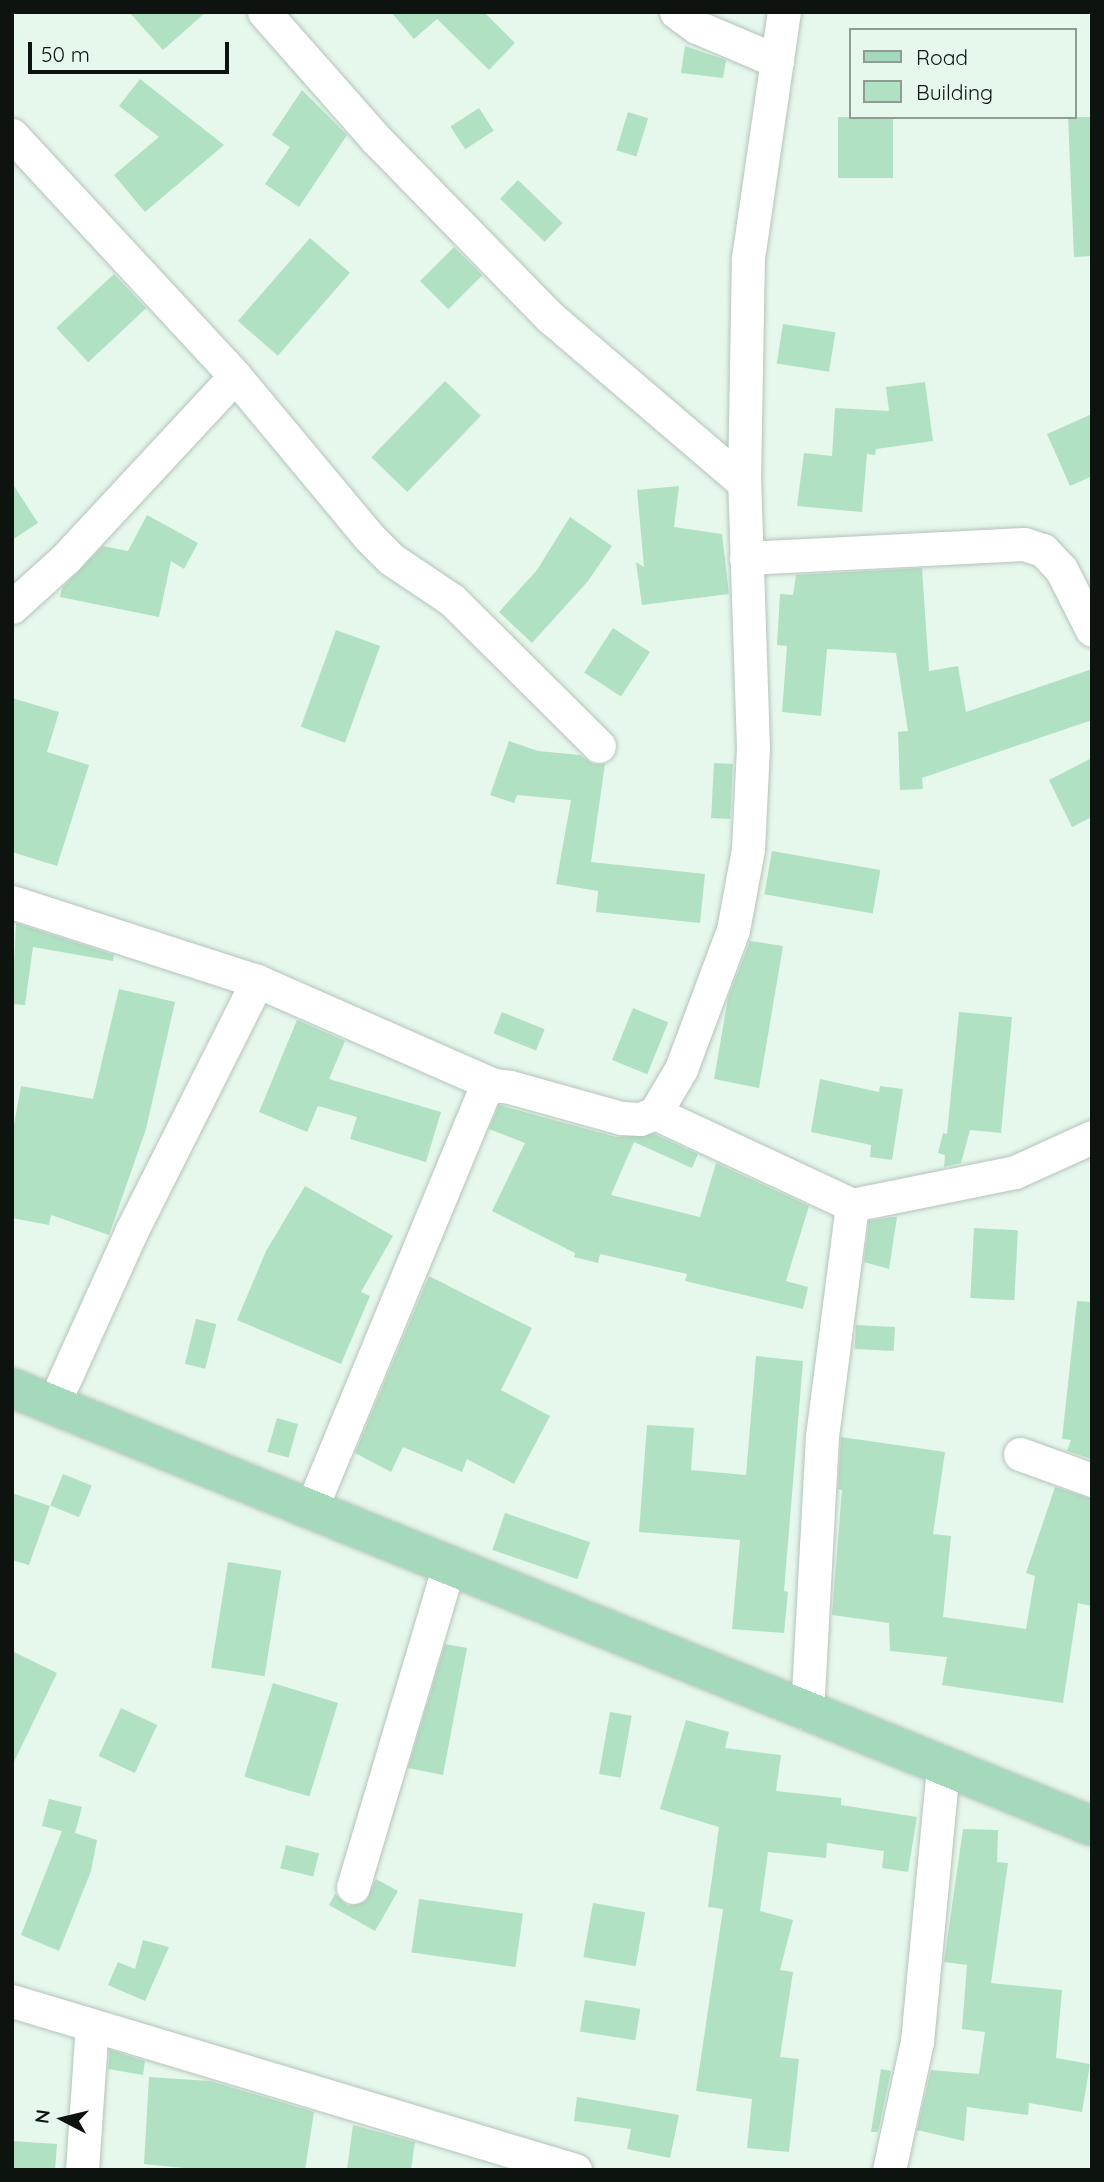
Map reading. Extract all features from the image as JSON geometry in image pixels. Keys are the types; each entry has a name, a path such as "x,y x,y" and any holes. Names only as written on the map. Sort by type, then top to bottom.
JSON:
{"main road":[{"path":"12,1388 943,1769 1092,1826"}],"street":[{"path":"264,12 377,140 551,318 744,483"},
{"path":"676,12 697,27 777,61"},
{"path":"12,902 257,981 494,1086 621,1118 639,1119 655,1113 681,1069 733,930 748,849 753,748 744,483 748,258 785,12"},
{"path":"14,140 235,376 369,537 391,559 452,600 599,746"},
{"path":"12,607 66,558 235,376"},
{"path":"746,558 1024,544 1043,550 1061,569 1092,630"},
{"path":"53,1405 131,1232 257,981"},
{"path":"311,1509 476,1104 494,1086"},
{"path":"655,1113 852,1205 1015,1172 1092,1137"},
{"path":"807,1713 822,1436 852,1205"},
{"path":"1020,1454 1092,1480"},
{"path":"354,1887 448,1567"},
{"path":"889,2170 916,2042 943,1769"},
{"path":"12,2001 564,2168"},
{"path":"82,2170 92,2025"}],"building":[{"path":"129,12 206,12 163,50"},
{"path":"391,12 484,12 515,43 489,70 437,19 414,39"},
{"path":"685,46 726,60 723,78 681,73"},
{"path":"140,79 224,145 145,212 114,175 159,137 119,106"},
{"path":"302,90 347,135 299,207 265,184 290,147 272,135"},
{"path":"479,108 494,131 465,149 450,127"},
{"path":"628,112 648,118 636,156 616,150"},
{"path":"838,117 893,119 893,178 838,178"},
{"path":"1092,117 1092,256 1074,257 1068,119"},
{"path":"518,180 563,223 545,242 500,199"},
{"path":"310,238 350,273 278,356 238,321"},
{"path":"454,247 482,275 448,309 420,281"},
{"path":"114,274 146,308 88,362 56,328"},
{"path":"783,324 835,332 829,372 777,364"},
{"path":"445,381 481,416 407,492 371,457"},
{"path":"925,382 933,441 876,449 875,455 867,454 862,512 797,506 804,453 832,456 835,408 889,411 886,387"},
{"path":"1092,414 1092,476 1070,486 1047,434"},
{"path":"12,483 38,523 12,540"},
{"path":"679,486 674,527 722,534 729,594 642,605 636,562 644,567 637,490"},
{"path":"147,515 198,543 184,569 171,561 159,617 60,597 62,588 103,546 128,551"},
{"path":"570,517 612,546 588,581 532,643 499,612 537,570"},
{"path":"922,568 929,671 958,666 966,712 1092,669 1092,720 922,778 923,789 900,790 898,732 908,731 896,653 827,649 821,716 782,712 787,646 777,645 780,594 793,595 796,575"},
{"path":"613,628 650,652 621,696 584,672"},
{"path":"336,630 380,646 345,743 301,727"},
{"path":"12,698 59,712 47,752 89,765 57,866 12,852"},
{"path":"509,741 538,751 580,755 593,764 605,764 591,862 705,874 700,923 596,912 598,891 556,884 571,800 517,795 514,803 490,795"},
{"path":"1092,758 1092,817 1072,827 1049,780"},
{"path":"714,763 733,764 730,819 711,818"},
{"path":"772,851 880,870 873,913 764,894"},
{"path":"16,923 114,955 113,961 33,947 25,1005 12,1004"},
{"path":"750,941 783,946 759,1088 714,1079 728,998"},
{"path":"119,989 175,1002 146,1129 109,1235 51,1215 49,1225 12,1218 12,1136 21,1086 93,1099"},
{"path":"633,1008 668,1022 647,1074 612,1060"},
{"path":"502,1012 545,1029 536,1051 493,1033"},
{"path":"959,1012 1012,1017 1001,1133 970,1130 961,1163 944,1167 945,1155 938,1153 943,1133 947,1134"},
{"path":"297,1020 345,1041 329,1079 441,1112 426,1162 350,1139 357,1117 318,1106 307,1132 259,1112"},
{"path":"820,1079 879,1092 880,1086 903,1089 892,1160 870,1157 871,1145 811,1132"},
{"path":"499,1105 616,1137 654,1134 698,1154 692,1168 634,1142 611,1195 700,1217 716,1163 809,1206 786,1281 808,1287 803,1309 685,1281 687,1274 600,1254 598,1263 574,1257 575,1253 492,1211 525,1143 489,1129"},
{"path":"305,1186 393,1236 361,1292 370,1296 341,1364 237,1320 266,1251"},
{"path":"897,1217 889,1269 864,1262 869,1221"},
{"path":"974,1228 1018,1230 1014,1300 970,1298"},
{"path":"429,1276 532,1328 501,1390 550,1416 514,1484 467,1459 462,1472 403,1447 391,1472 355,1453"},
{"path":"1077,1301 1092,1302 1092,1459 1067,1451 1071,1440 1062,1439"},
{"path":"196,1319 216,1324 205,1369 185,1364"},
{"path":"856,1325 895,1327 894,1351 855,1349"},
{"path":"756,1356 803,1361 784,1591 788,1592 784,1633 732,1629 740,1540 639,1532 647,1425 694,1428 691,1470 746,1475"},
{"path":"277,1418 298,1424 289,1458 267,1452"},
{"path":"841,1437 945,1452 933,1534 951,1536 943,1617 1026,1629 1035,1576 1026,1573 1055,1487 1092,1499 1092,1606 1078,1603 1063,1703 942,1685 947,1657 890,1651 889,1623 832,1615 842,1490 838,1489"},
{"path":"63,1474 92,1486 79,1517 50,1506"},
{"path":"12,1493 50,1506 29,1565 12,1560"},
{"path":"505,1513 590,1542 577,1579 492,1550"},
{"path":"228,1562 281,1570 265,1676 211,1668"},
{"path":"445,1644 467,1648 443,1775 408,1768"},
{"path":"12,1651 57,1673 12,1766"},
{"path":"273,1683 338,1703 309,1797 244,1777"},
{"path":"121,1708 157,1725 135,1773 99,1756"},
{"path":"610,1712 632,1716 621,1778 599,1774"},
{"path":"686,1720 729,1732 725,1748 781,1755 776,1791 841,1798 841,1805 917,1817 908,1872 882,1868 884,1851 827,1843 826,1858 768,1852 760,1911 793,1920 780,1970 793,1972 780,2057 799,2059 789,2152 747,2148 752,2099 696,2091 723,1909 708,1907 719,1827 660,1809"},
{"path":"49,1799 82,1807 75,1833 97,1840 91,1871 59,1951 21,1935 62,1831 42,1826"},
{"path":"963,1829 998,1830 997,1862 1008,1863 991,1983 1062,1990 1056,2058 1090,2064 1082,2112 1029,2103 1028,2115 967,2107 964,2141 917,2130 931,2070 979,2074 985,2032 962,2029 967,1965 944,1962"},
{"path":"286,1845 319,1853 313,1877 280,1868"},
{"path":"376,1879 398,1891 375,1931 329,1905 335,1894 348,1906 366,1901"},
{"path":"419,1899 523,1914 515,1967 411,1952"},
{"path":"593,1903 645,1912 636,1966 583,1957"},
{"path":"143,1940 169,1947 145,2001 108,1985 118,1962 135,1969"},
{"path":"585,2000 640,2009 635,2040 580,2032"},
{"path":"110,2050 145,2061 143,2075 108,2069"},
{"path":"881,2069 891,2071 878,2132 871,2132"},
{"path":"149,2077 210,2081 314,2112 305,2170 204,2170 144,2164"},
{"path":"577,2097 679,2115 670,2158 627,2149 631,2129 574,2121"},
{"path":"353,2125 415,2142 411,2170 347,2170"},
{"path":"12,2141 57,2144 55,2170 12,2170"}]}
